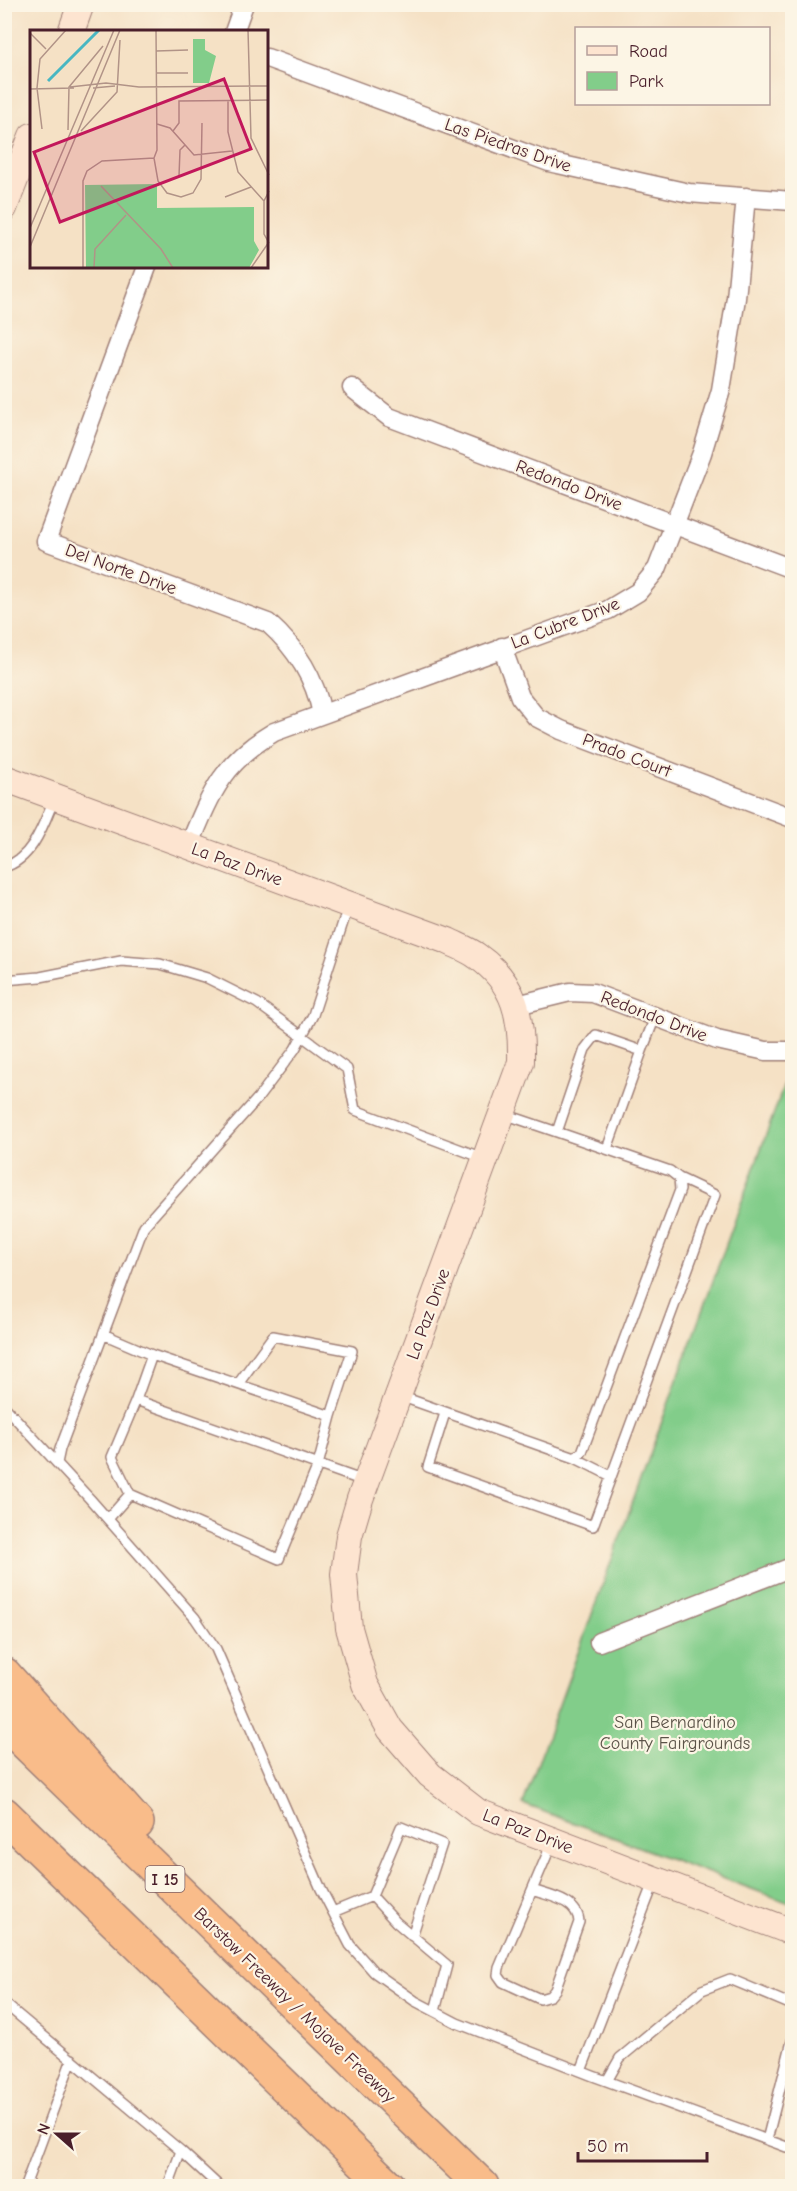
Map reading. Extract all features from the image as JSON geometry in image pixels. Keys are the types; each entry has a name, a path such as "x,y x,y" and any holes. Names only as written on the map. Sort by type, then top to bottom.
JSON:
{"highway":[{"path":"4,1674 326,2035"},
{"name":"Barstow Freeway / Mojave Freeway","path":"4,1722 482,2187"},
{"path":"4,1814 388,2187"},
{"path":"4,1834 85,1892"}],"street":[{"path":"72,30 81,4"},
{"path":"235,30 244,4"},
{"name":"Las Piedras Drive","path":"268,58 549,162 689,193 792,201"},
{"path":"4,208 30,141"},
{"name":"La Cubre Drive","path":"189,846 219,780 234,761 251,746 274,732 608,610 638,592 657,569 702,453 721,390 736,298 746,197"},
{"name":"Del Norte Drive","path":"147,268 46,541 268,623 283,637 300,660 318,695 322,714"},
{"name":"Redondo Drive","path":"352,388 389,417 792,568"},
{"name":"Prado Court","path":"502,647 520,698 536,717 561,730 792,818"},
{"name":"La Paz Drive","path":"4,778 448,941 477,956 499,977 517,1005 522,1034 521,1062 366,1482 349,1536 344,1574 349,1628 365,1684 390,1729 430,1775 478,1812 792,1932"},
{"name":"Redondo Drive","path":"517,1005 570,992 593,993 717,1040 766,1051 792,1051"},
{"path":"599,1642 792,1567"}],"lane":[{"path":"4,867 14,864 36,840 55,797"},
{"path":"57,1463 60,1449 144,1226 258,1098 295,1049 312,1015 349,905"},
{"path":"4,980 40,977 121,961 160,964 207,978 257,1003 347,1069 355,1110 486,1159"},
{"path":"607,1149 655,1017"},
{"path":"557,1132 585,1049 596,1035 642,1052"},
{"path":"445,1413 428,1467 593,1526 715,1195 679,1178 670,1171 502,1113"},
{"path":"575,1458 582,1452 612,1378 680,1190 679,1178"},
{"path":"103,1334 152,1354 331,1416"},
{"path":"152,1354 112,1457 130,1494 279,1559 318,1465 352,1351 273,1336 238,1384"},
{"path":"398,1396 575,1458 611,1476"},
{"path":"136,1400 366,1482"},
{"path":"4,1406 195,1618 216,1649 333,1912 350,1945 374,1972 415,2001 457,2023 792,2149"},
{"path":"108,1519 130,1494"},
{"path":"333,1912 372,1896 401,1827 442,1844 412,1935"},
{"path":"532,1890 570,1904 579,1917 555,1990 550,1996 540,1999 504,1982 498,1975 499,1968 532,1890 553,1841"},
{"path":"581,2071 655,1879"},
{"path":"372,1896 396,1922 447,1965 435,2011"},
{"path":"608,2081 620,2058 702,1990 730,1979 792,2005"},
{"path":"4,2002 181,2151 219,2187"},
{"path":"767,2140 792,2041"},
{"path":"25,2187 72,2059"},
{"path":"168,2187 181,2151"}],"green space":[{"name":"San Bernardino County Fairgrounds","path":"787,1077 792,1080 792,1904 523,1804"}]}
